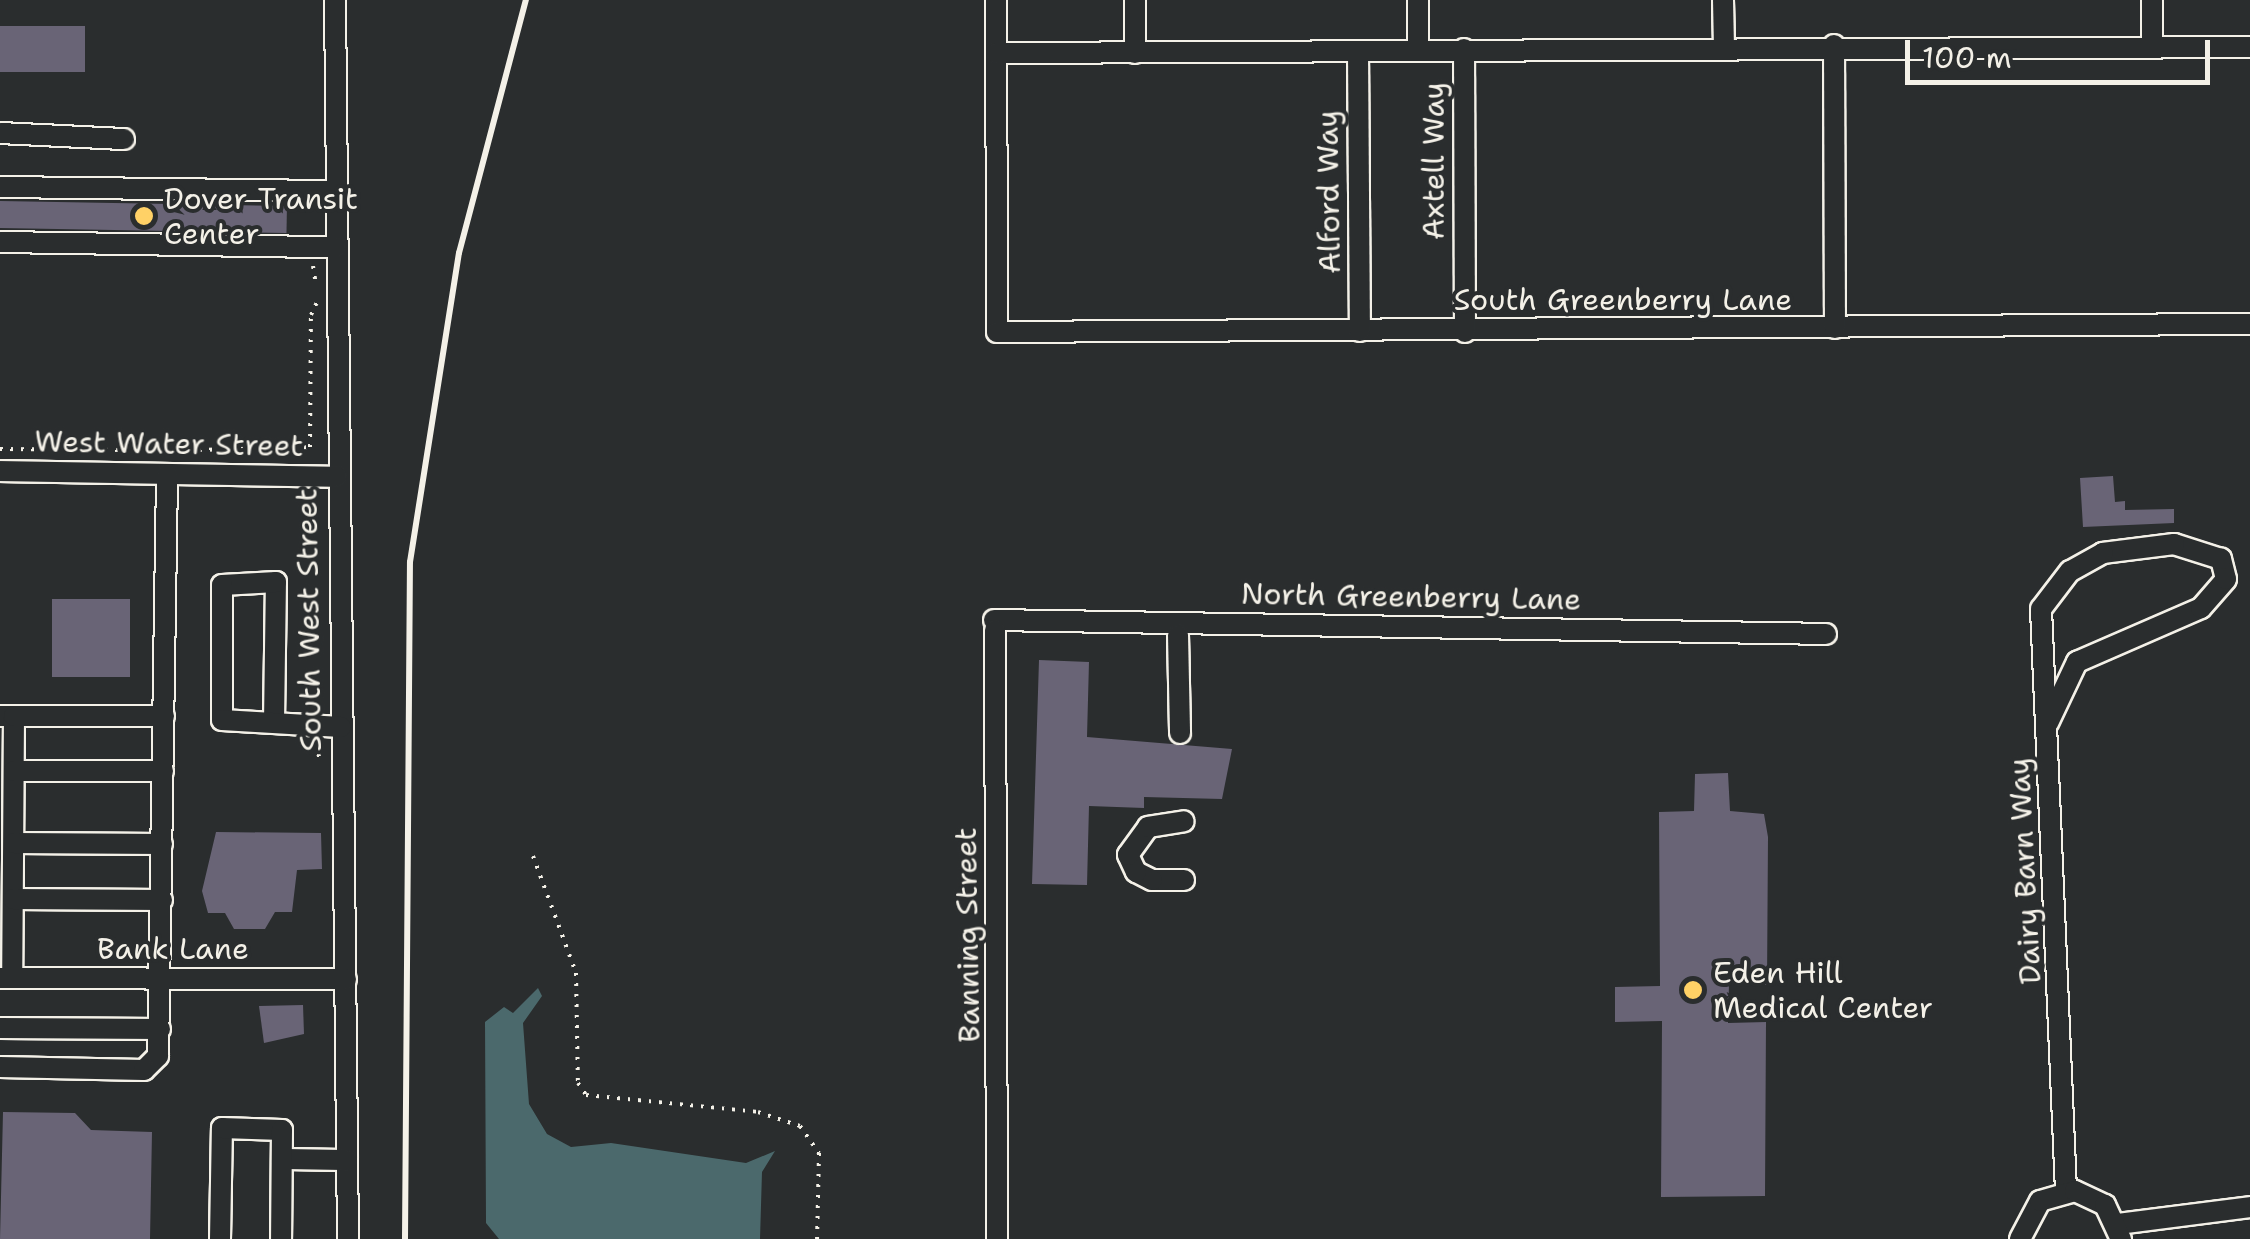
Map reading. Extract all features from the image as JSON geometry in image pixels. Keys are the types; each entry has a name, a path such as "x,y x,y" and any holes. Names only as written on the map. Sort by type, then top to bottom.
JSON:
{"street":[{"name":"South West Street","path":"335,0 337,477 348,1239"},
{"path":"996,0 996,53 1834,45 2250,47"},
{"path":"1135,0 1135,53"},
{"path":"1418,0 1418,50"},
{"path":"1723,0 1724,46"},
{"path":"2152,0 2152,46"},
{"path":"1834,45 1835,328"},
{"name":"Axtell Way","path":"1464,49 1466,332"},
{"name":"Alford Way","path":"1358,52 1360,331"},
{"name":"South Greenberry Lane","path":"996,53 997,332 2250,324"},
{"path":"0,132 124,140"},
{"path":"0,188 336,192"},
{"path":"0,242 336,248"},
{"name":"West Water Street","path":"0,471 337,477"},
{"path":"0,1068 144,1070 158,1056 167,474"},
{"name":"Dairy Barn Way","path":"2048,724 2076,662 2201,608 2227,568 2194,546 2103,553 2070,572 2042,609 2067,1129 2066,1192"},
{"path":"274,722 276,582 222,585 222,720 341,728"},
{"name":"North Greenberry Lane","path":"994,625 1826,634"},
{"name":"Banning Street","path":"994,625 997,1239"},
{"path":"1178,634 1180,733"},
{"path":"6,978 14,843 14,770 7,716 164,716"},
{"path":"14,770 163,771"},
{"path":"1184,821 1148,827 1128,855 1136,872 1152,880 1184,880"},
{"path":"14,843 162,844"},
{"path":"13,899 162,900"},
{"name":"Bank Lane","path":"6,978 346,980"},
{"path":"0,1028 160,1028"},
{"path":"220,1239 222,1128 282,1130 281,1239"},
{"path":"282,1159 347,1160"},
{"path":"2020,1239 2031,1209 2066,1192 2096,1198 2119,1231 2250,1207"}],"path":[{"path":"157,451 310,448 311,314 320,297 313,247"},
{"path":"0,448 124,450"},
{"path":"533,856 576,973 578,1083 586,1095 758,1112 800,1126 819,1154 817,1239"}],"water":[{"path":"538,988 542,996 523,1023 529,1104 547,1134 571,1147 611,1143 746,1163 775,1151 762,1172 760,1239 499,1239 486,1223 485,1022 504,1007 513,1013"}],"building":[{"path":"0,26 85,26 85,72 0,72"},
{"name":"Dover Transit Center","path":"0,201 287,206 286,233 0,228"},
{"path":"2113,476 2115,502 2125,501 2125,510 2174,509 2174,523 2083,527 2080,478"},
{"path":"52,599 130,599 130,677 52,677"},
{"path":"1039,660 1089,662 1087,737 1232,749 1222,799 1144,797 1144,808 1089,806 1087,885 1032,884"},
{"name":"Eden Hill Medical Center","path":"1728,773 1730,811 1764,814 1768,837 1767,985 1729,984 1728,1023 1766,1022 1765,1196 1661,1197 1662,1021 1615,1022 1615,987 1660,986 1659,812 1694,811 1695,774"},
{"path":"216,832 321,833 322,869 297,870 292,912 275,912 265,929 234,929 225,913 208,913 202,891"},
{"path":"303,1005 304,1034 264,1043 259,1006"},
{"path":"3,1112 75,1113 91,1130 152,1132 150,1239 0,1239"}],"railway":[{"path":"405,1239 410,562 459,253 526,0"}],"place":[{"name":"Dover Transit Center","path":"144,216"},
{"name":"Eden Hill Medical Center","path":"1693,990"}]}
